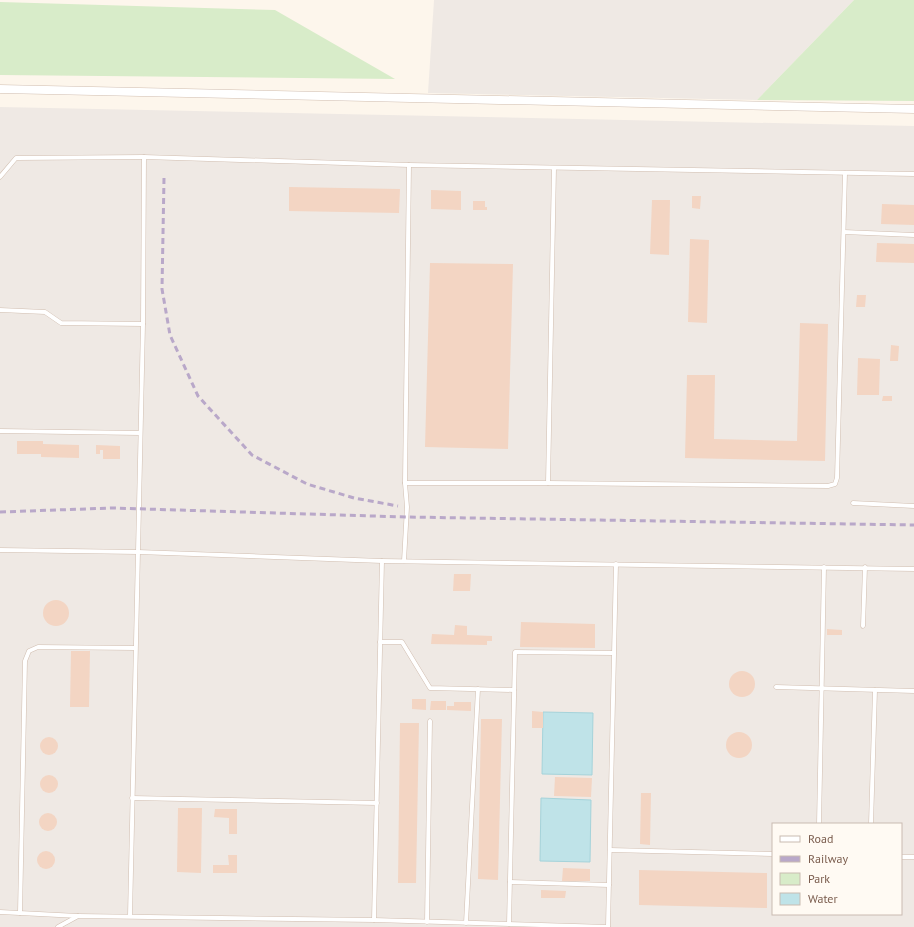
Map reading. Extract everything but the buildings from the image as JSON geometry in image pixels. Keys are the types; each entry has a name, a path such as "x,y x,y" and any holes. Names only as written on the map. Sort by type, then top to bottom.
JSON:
{"street":[{"path":"0,89 914,109"}],"lane":[{"path":"0,177 16,158 144,158 409,165 914,174"},
{"path":"130,916 143,324 144,158"},
{"path":"404,561 407,507 405,483 409,165"},
{"path":"548,483 554,168"},
{"path":"405,483 828,486 835,484 837,478 845,173"},
{"path":"844,232 914,235"},
{"path":"0,310 45,312 61,323 143,324"},
{"path":"0,432 140,433"},
{"path":"853,504 914,506"},
{"path":"0,550 138,552 382,561 914,568"},
{"path":"374,920 382,561"},
{"path":"0,912 78,916 374,920 608,927 616,564"},
{"path":"819,823 824,567"},
{"path":"863,626 865,567"},
{"path":"380,642 402,642 430,688 514,690"},
{"path":"20,913 25,661 29,651 38,647 135,648"},
{"path":"509,924 515,652 613,653"},
{"path":"776,687 914,691"},
{"path":"466,923 478,689"},
{"path":"871,823 875,690"},
{"path":"428,922 430,721"},
{"path":"132,798 377,802"},
{"path":"610,850 772,854"},
{"path":"902,857 914,857"},
{"path":"510,882 609,885"},
{"path":"58,927 78,916"}],"shaded area":[{"path":"434,0 854,0 757,100 428,93"},
{"path":"0,107 914,126 914,927 0,927"}],"green space":[{"path":"854,0 914,0 914,101 757,100"},
{"path":"0,2 275,10 395,79 0,75"}],"water":[{"path":"543,712 593,713 592,775 542,774"},
{"path":"541,798 591,800 590,862 540,861"}],"railway":[{"path":"164,178 162,289 170,335 198,396 252,455 307,484 354,498 398,506"},
{"path":"0,512 112,508 406,517 914,525"}]}
